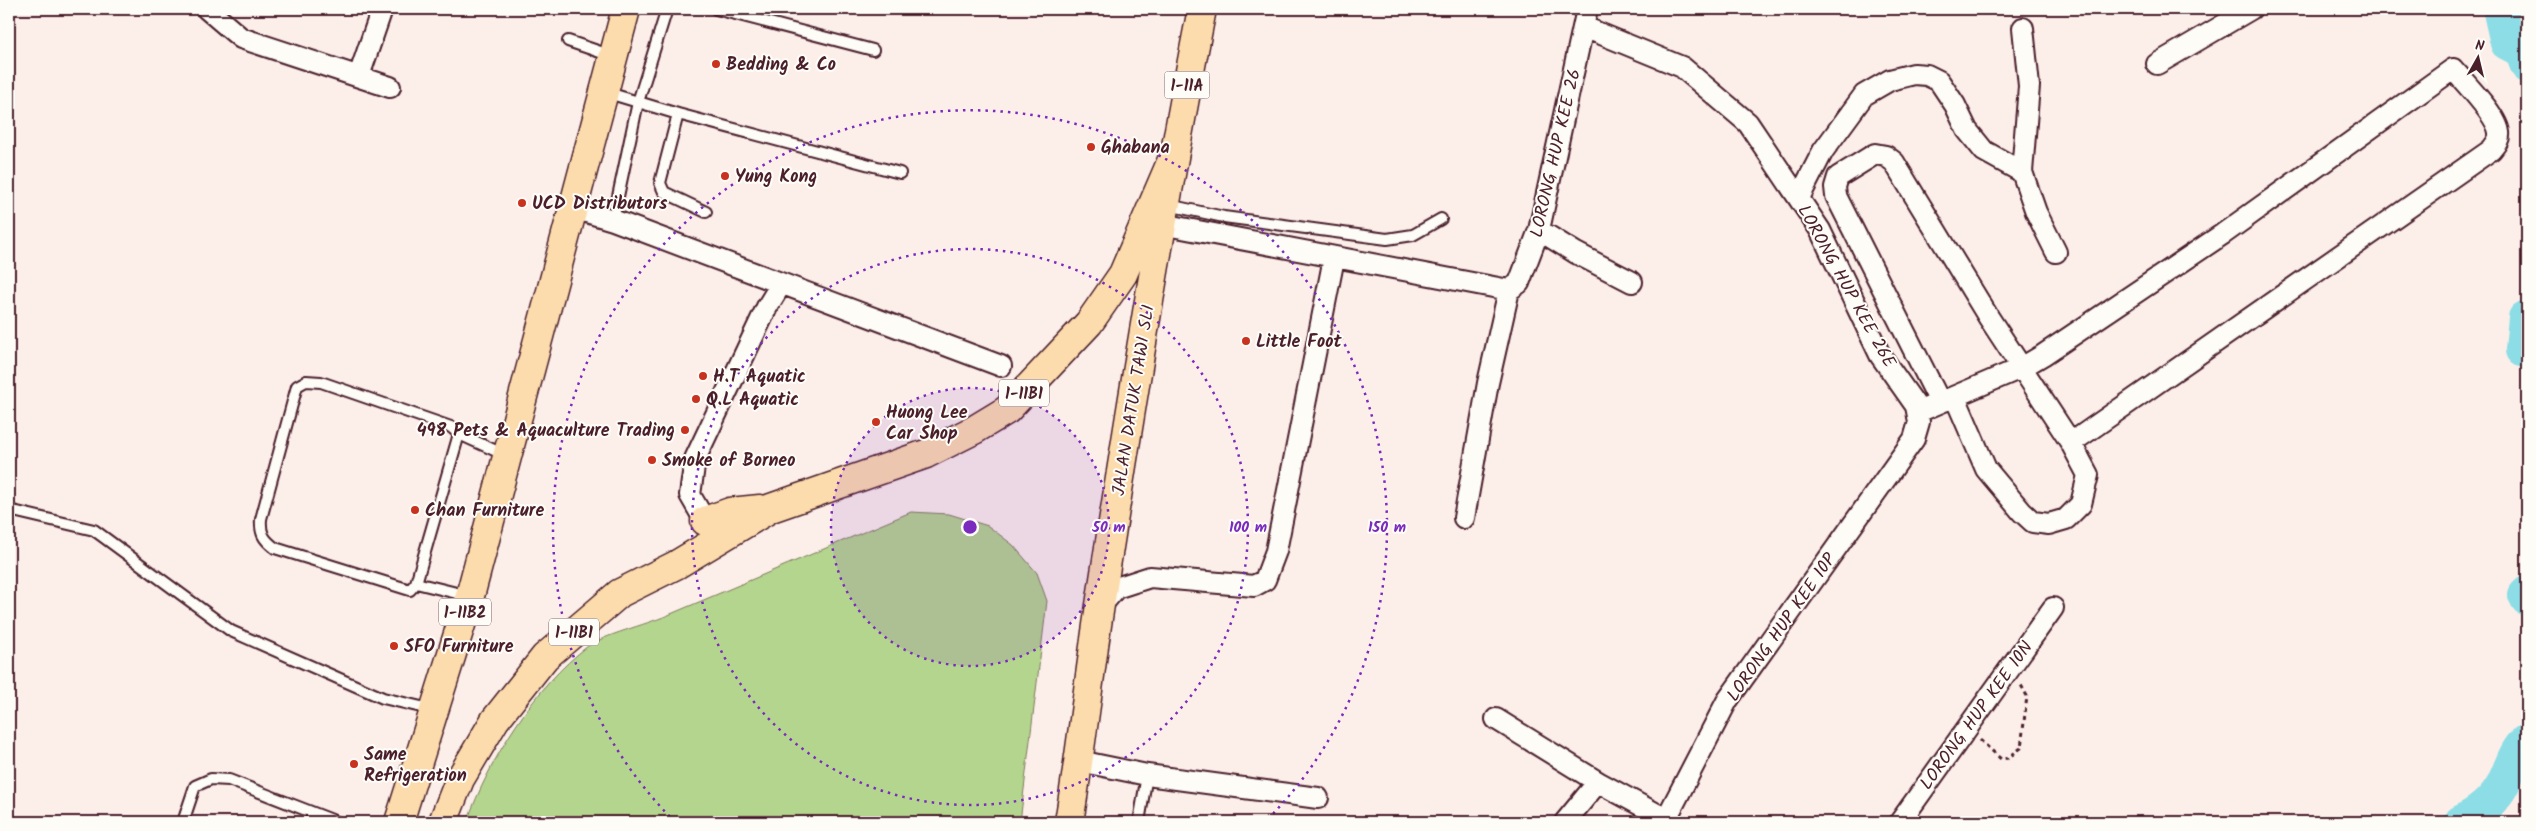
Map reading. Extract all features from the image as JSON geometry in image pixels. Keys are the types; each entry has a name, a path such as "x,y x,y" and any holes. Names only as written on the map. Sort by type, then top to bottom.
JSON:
{"highway":[{"name":"1-11B2","path":"399,822 470,596 626,9"},
{"name":"JALAN DATUK TAWI SLI","path":"1069,822 1100,608 1163,214 1202,9"},
{"name":"1-11B1","path":"443,822 460,779 495,720 545,657 620,593 676,565 771,508 926,454 974,430 1007,410 1089,323 1123,274 1172,160"},
{"path":"705,521 730,512 771,508"}],"street":[{"path":"207,9 241,38 390,87"},
{"path":"359,76 382,9"},
{"path":"2157,64 2251,9"},
{"name":"LORONG HUP KEE 26E","path":"1585,18 1682,68 1748,123 1820,230 1880,354 1916,406 1918,412"},
{"name":"LORONG HUP KEE 26","path":"1508,290 1520,283 1539,230 1585,18"},
{"path":"2022,28 2029,86 2022,172 2036,212 2056,252"},
{"path":"1918,412 2021,368 2223,234 2453,69 2495,122 2499,134 2491,150 2071,443"},
{"path":"1799,198 1823,150 1864,95 1890,80 1914,74 1927,75 1939,81 1955,105 1967,130 1984,151 2022,172"},
{"path":"1875,154 1886,156 1894,162 2021,368 2071,443 2088,474 2081,504 2066,519 2049,524 2033,522 2022,512 1986,469 1846,216 1836,196 1835,187 1838,177 1875,154"},
{"path":"573,208 614,220 1000,366"},
{"path":"1163,214 1334,258 1508,290 1488,383 1464,518"},
{"path":"1820,230 1846,216"},
{"path":"1539,230 1570,250 1632,282"},
{"path":"1100,608 1116,588 1150,577 1254,586 1265,580 1276,551 1334,258"},
{"path":"705,521 690,495 695,459 767,307 781,284"},
{"name":"LORONG HUP KEE 10P","path":"1669,821 1727,701 1914,439 1920,422 1918,412"},
{"name":"LORONG HUP KEE 10N","path":"1900,822 2053,608"},
{"path":"1496,719 1598,782 1669,821"},
{"path":"1079,760 1147,775 1318,798"},
{"path":"1565,822 1598,782"}],"lane":[{"path":"614,220 638,102 667,9"},
{"path":"716,9 873,50"},
{"path":"568,41 614,56"},
{"path":"604,92 678,114 900,173"},
{"path":"678,114 660,183 664,192 706,212"},
{"path":"1163,214 1224,217 1387,239 1413,235 1441,219"},
{"path":"459,434 416,583 410,590 275,548 264,540 260,530 261,518 297,386 306,381 321,382 452,427 459,434 508,457"},
{"path":"9,510 94,530 231,632 383,698 434,710"},
{"path":"416,583 470,596"},
{"path":"1139,822 1147,775"},
{"path":"183,822 195,786 211,779 229,780 337,822"}],"path":[{"path":"1967,729 2001,758 2008,758 2021,748 2027,696 2010,668"}],"green space":[{"path":"911,512 949,514 988,526 1013,545 1037,573 1047,601 1020,822 467,822 488,774 516,726 550,682 588,646 603,638 666,616"}],"waterway":[{"path":"2503,9 2500,12 2507,43 2521,50 2527,66"},
{"path":"2527,317 2525,318 2522,350 2527,351"},
{"path":"2527,593 2525,595 2527,599"},
{"path":"2461,822 2479,811 2495,796 2503,784 2516,755 2527,740"}],"place":[{"name":"Bedding & Co","path":"716,64"},
{"name":"Ghabana","path":"1091,147"},
{"name":"Yung Kong","path":"725,176"},
{"name":"UCD Distributors","path":"522,203"},
{"name":"Little Foot","path":"1246,341"},
{"name":"H.T Aquatic","path":"703,376"},
{"name":"Q.L Aquatic","path":"696,399"},
{"name":"Huong Lee Car Shop","path":"876,422"},
{"name":"498 Pets & Aquaculture Trading","path":"685,430"},
{"name":"Smoke of Borneo","path":"652,460"},
{"name":"Chan Furniture","path":"415,510"},
{"name":"SFO Furniture","path":"394,646"},
{"name":"Same Refrigeration","path":"354,764"}]}
